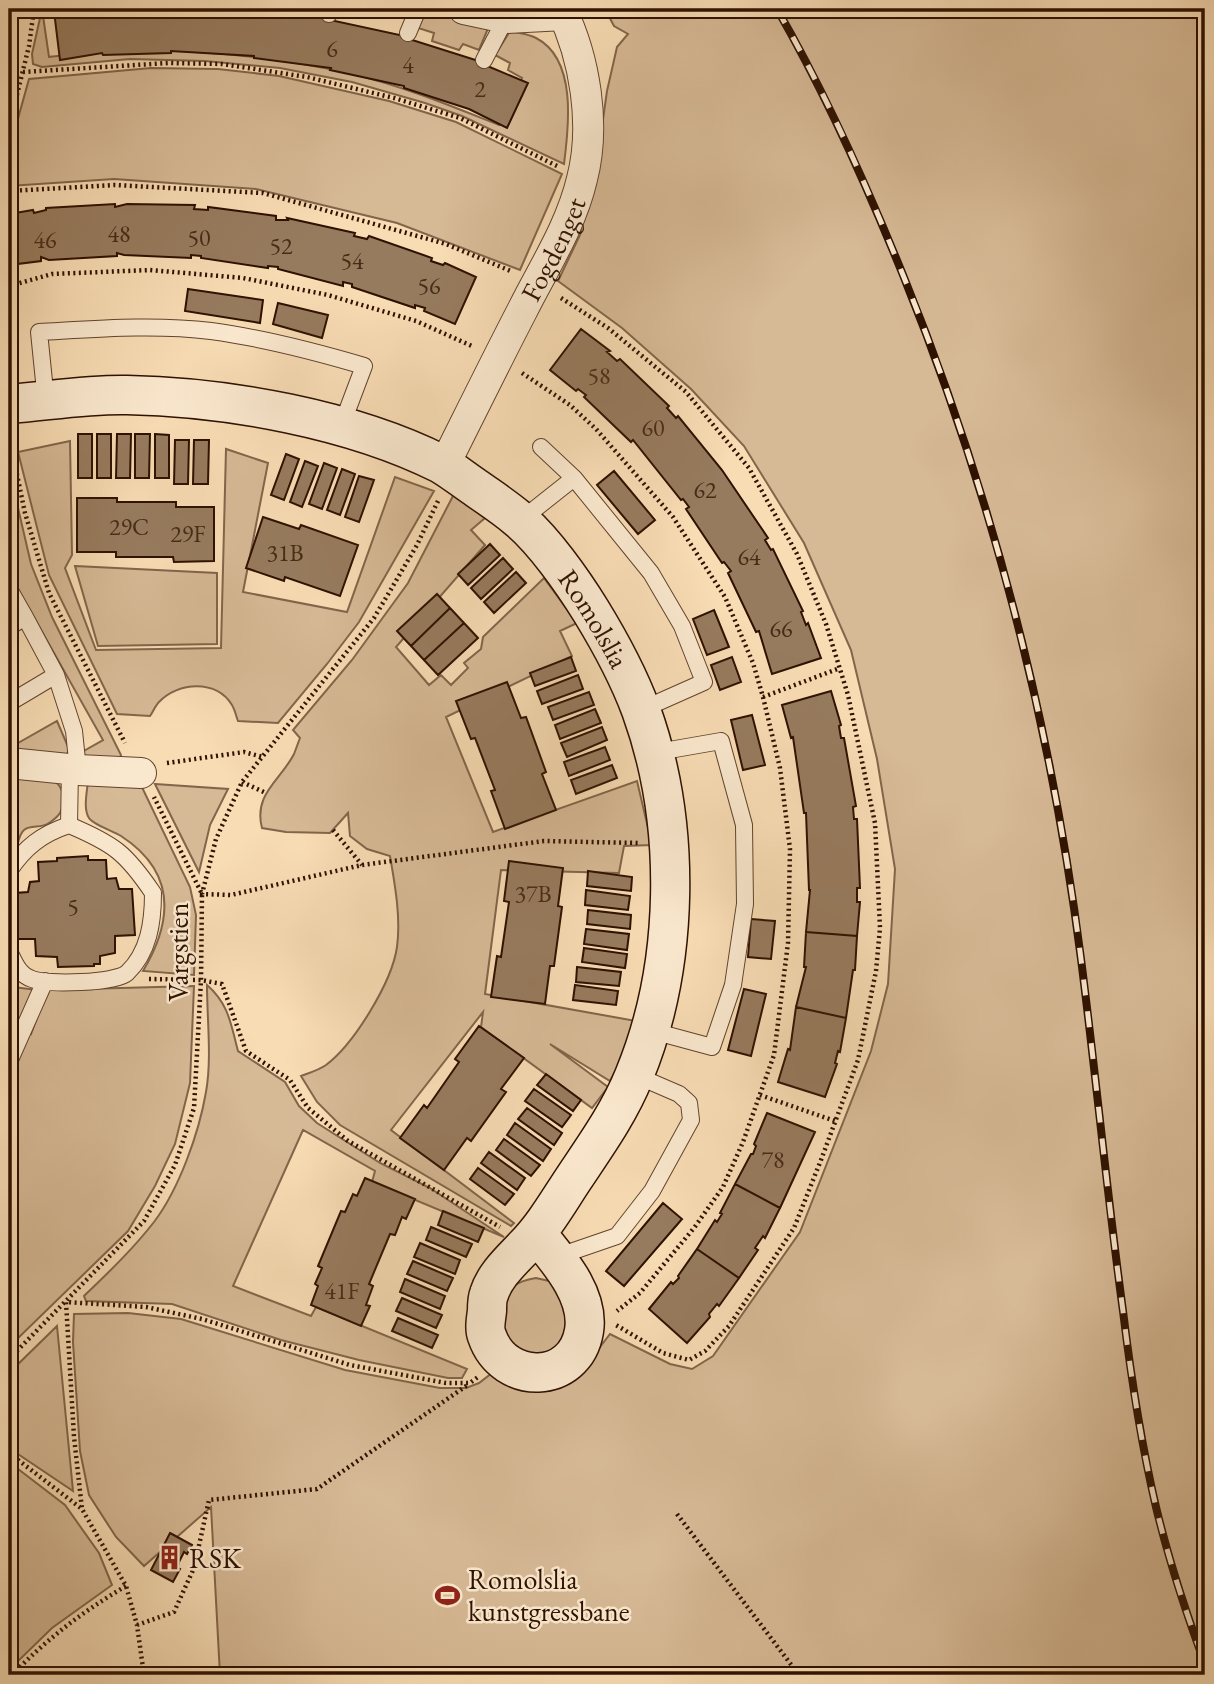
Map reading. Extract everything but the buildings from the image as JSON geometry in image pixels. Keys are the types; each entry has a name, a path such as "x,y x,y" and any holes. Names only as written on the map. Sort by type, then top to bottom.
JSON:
{"street":[{"name":"Fogdenget","path":"448,469 498,357 562,235 583,179 588,129 585,79 563,12 506,18 464,9"},
{"name":"Romolslia","path":"27,402 123,394 188,398 253,407 371,434 448,469 521,520 572,580 608,639 641,710 659,776 670,843 670,909 664,972 635,1075 610,1125 539,1246 500,1273 488,1296 485,1334 502,1361"},
{"path":"9,763 141,774"},
{"path":"502,1361 520,1370 541,1373 561,1367 579,1349 585,1325 580,1301 572,1282 539,1246"}],"lane":[{"path":"408,33 418,9"},
{"path":"484,60 506,18"},
{"path":"27,402 38,332 123,328 208,331 288,344 364,366 341,427"},
{"path":"541,447 575,478 651,573 682,626 704,682 641,710"},
{"path":"521,520 575,478"},
{"path":"9,589 56,675 74,731 69,825"},
{"path":"9,627 25,617"},
{"path":"9,703 56,675"},
{"path":"649,1030 712,1046 733,985 746,904 744,825 721,741 653,753"},
{"path":"9,871 20,854 33,842 49,832 69,825 106,841 115,848 135,867 153,893 149,934 142,953 125,975 99,981 32,979 19,971 9,951"},
{"path":"9,1062 45,981"},
{"path":"539,1246 617,1236 652,1191 691,1120 689,1103 679,1094 635,1075"}],"path":[{"path":"9,127 23,72 34,9"},
{"path":"23,72 222,64 307,76 460,118 583,179"},
{"path":"9,286 52,274 150,270 243,278 328,295 403,318 498,357 570,405 596,429 674,517 725,597 753,663 763,697 780,768 790,849 788,943 774,1055 743,1142 723,1187 694,1228 640,1293 606,1319 585,1325"},
{"name":"Vargstien","path":"9,436 25,513 49,593 202,894 201,980 194,1108 175,1165 144,1222 9,1359"},
{"path":"448,469 418,545 374,618 242,782 216,839 202,894 231,895 362,866 544,841 670,843"},
{"path":"763,697 840,668"},
{"path":"141,774 172,761 244,752 263,757"},
{"path":"242,782 266,793"},
{"path":"332,830 362,866"},
{"path":"125,975 130,979 201,980 222,984 246,1051 290,1080 308,1108 348,1141 539,1246"},
{"path":"760,1095 835,1121"},
{"path":"82,1509 74,1437 66,1303 146,1307 202,1319 350,1365 446,1383 470,1383"},
{"path":"137,1625 174,1612 194,1568 209,1500 317,1489 502,1361"},
{"path":"9,1453 82,1509 126,1586 137,1625 144,1675"},
{"path":"677,1514 799,1675"},
{"path":"12,1675 43,1643 99,1601 126,1586"}],"shaded area":[{"path":"42,9 49,57 109,51 157,50 213,53 297,63 390,84 499,125 522,78 508,70 510,63 495,55 510,31 530,36 549,48 564,77 568,131 564,164 462,116 425,103 352,82 280,68 205,61 130,59 42,67 33,64 32,54"},
{"path":"605,9 1205,9 1205,1675 220,1675 211,1507 144,1566 116,1537 89,1495 80,1451 73,1342 74,1314 128,1313 181,1319 345,1370 440,1388 466,1388 479,1383 492,1373 583,1369 610,1334 670,1364 692,1369 713,1356 800,1232 871,1051 888,984 895,869 877,759 851,650 804,543 744,446 691,389 622,328 558,281 580,235 595,176 607,91 617,47 628,34 614,26"},
{"path":"426,11 489,26 479,50 463,44 459,50 432,41 434,33 418,28"},
{"path":"151,68 218,69 279,76 389,101 456,122 562,174 520,270 397,223 256,189 114,179 9,186 9,151 29,79"},
{"path":"70,441 72,555 65,568 96,650 221,648 226,449 268,463 243,592 347,612 395,477 434,491 359,622 278,723 238,721 233,707 225,697 207,687 197,686 176,690 167,695 150,716 117,714 49,575 18,452"},
{"path":"9,469 31,564 52,617 121,755 119,761 87,758 82,752 103,740 9,573"},
{"path":"454,494 485,518 471,530 485,545 396,647 429,685 441,675 451,685 468,668 464,663 481,649 483,637 544,578 577,623 560,631 572,656 446,717 493,832 637,781 652,845 624,846 619,873 501,870 485,994 636,1021 626,1052 610,1081 550,1044 608,1087 592,1108 481,1027 483,1012 391,1130 514,1223 511,1226 340,1125 317,1102 301,1076 326,1065 348,1043 370,1011 388,977 398,936 394,878 390,856 367,849 350,836 348,813 330,833 286,832 262,828 260,816 265,796 295,752 300,738 293,730 352,660 408,583"},
{"path":"75,566 217,573 217,644 98,646"},
{"path":"57,721 69,749 66,757 9,753 9,730 18,743"},
{"path":"9,772 52,780 62,792 63,801 57,816 46,825 24,830 16,850 9,854"},
{"path":"88,781 139,781 190,887 196,915 194,975 143,971 153,952 164,915 160,880 139,850 89,818 86,805"},
{"path":"155,784 228,789 210,825 199,872"},
{"path":"9,981 13,987 38,990 19,1031 31,1034 47,990 194,986 190,1083 175,1144 155,1186 128,1231 9,1347"},
{"path":"207,985 225,1007 238,1051 285,1082 299,1106 317,1123 380,1163 430,1188 504,1237 372,1182 375,1171 303,1130 233,1286 311,1316 316,1307 467,1369 462,1378 448,1378 359,1360 281,1340 172,1304 86,1301 84,1296 154,1222 172,1194 187,1160 203,1108 208,1079"},
{"path":"536,1278 549,1281 560,1288 572,1325 558,1344 539,1353 509,1345 497,1308 512,1287"},
{"path":"57,1326 73,1491 9,1448 9,1373"},
{"path":"9,1462 65,1505 99,1553 112,1585 52,1628 9,1670"}],"railway":[{"path":"777,9 844,140 903,275 964,441 1014,611 1035,697 1068,871 1129,1360 1141,1434 1166,1547 1205,1664"}],"place":[{"name":"RSK","path":"169,1558"},
{"name":"Romolslia kunstgressbane","path":"448,1595"}]}
